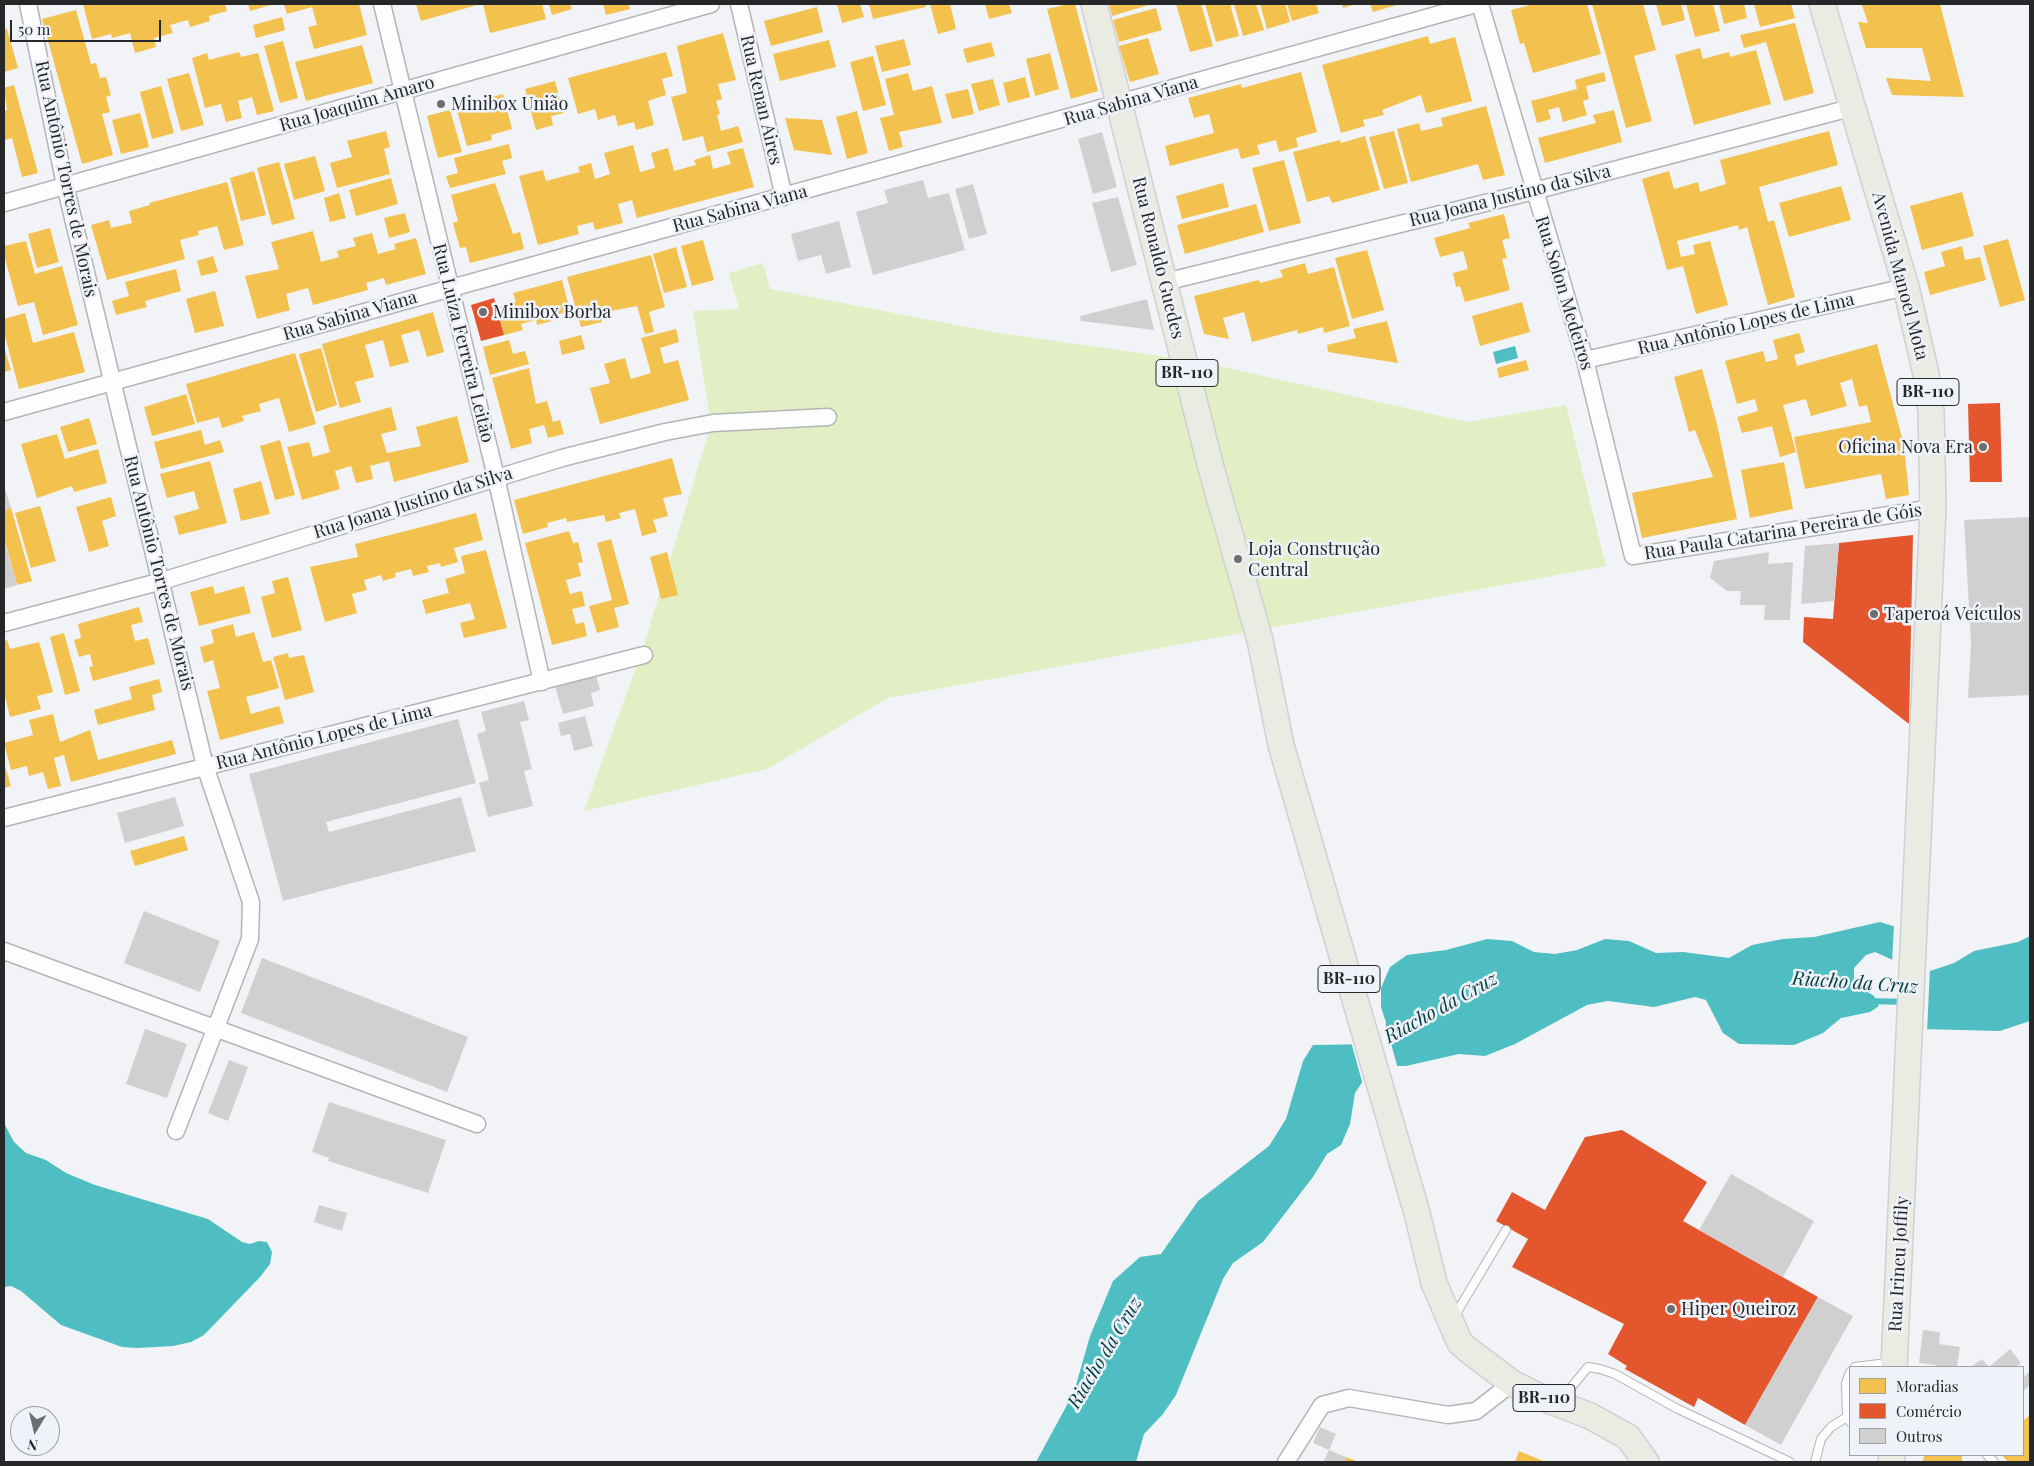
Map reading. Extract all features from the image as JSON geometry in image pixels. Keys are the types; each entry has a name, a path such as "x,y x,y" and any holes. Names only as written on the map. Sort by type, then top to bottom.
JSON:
{"main road":[{"name":"Rua Ronaldo Guedes","path":"1094,4 1211,468 1260,640 1281,745 1417,1213 1434,1283 1450,1323"},
{"name":"Avenida Manoel Mota","path":"1822,4 1854,106 1906,287 1926,374 1931,411 1933,508 1904,1160"},
{"name":"Rua Irineu Joffily","path":"1894,1366 1904,1160"},
{"name":"BR-110","path":"1450,1323 1460,1343 1512,1383 1590,1416 1628,1437 1646,1462"}],"street":[{"name":"Rua Antônio Torres de Morais","path":"28,4 65,185 162,581 205,766 251,902 250,939 176,1131"},
{"name":"Rua Luiza Ferreira Leitão","path":"382,4 496,477 542,682"},
{"name":"Rua Joaquim Amaro","path":"4,203 711,4"},
{"name":"Rua Renan Aires","path":"739,4 784,197"},
{"name":"Rua Sabina Viana","path":"4,412 1118,105 1476,4"},
{"name":"Rua Solon Medeiros","path":"1480,4 1585,360 1632,556"},
{"name":"Rua Joana Justino da Silva","path":"1165,282 1534,191 1854,106"},
{"name":"Rua Antônio Lopes de Lima","path":"1585,360 1906,287"},
{"name":"Rua Joana Justino da Silva","path":"4,623 162,581 496,477 665,432 713,423 828,417"},
{"name":"Rua Paula Catarina Pereira de Góis","path":"1632,556 1933,508"},
{"name":"Rua Antônio Lopes de Lima","path":"4,818 644,655"},
{"path":"4,951 216,1026 476,1124"},
{"path":"1286,1462 1322,1405 1350,1398 1448,1415 1476,1411 1512,1383"}],"lane":[{"path":"1450,1323 1506,1230"},
{"path":"1863,1366 1878,1364 1883,1366"},
{"path":"1558,1404 1588,1367 1600,1369 1614,1374 1676,1408 1790,1462"},
{"path":"1815,1462 1821,1439 1831,1427 1849,1420 1846,1383 1849,1375"}],"green space":[{"path":"763,263 770,289 992,332 1196,361 1468,422 1566,405 1606,566 888,698 767,769 584,811 643,648 711,425 693,311 739,309 729,273"}],"water":[{"path":"1515,346 1518,358 1496,364 1493,352"},
{"path":"1880,922 1906,930 1906,966 1875,952 1866,955 1854,968 1854,983 1874,996 1879,1006 1870,1012 1841,1018 1823,1033 1794,1045 1739,1044 1723,1033 1706,1000 1695,997 1654,1007 1608,1001 1587,1005 1515,1044 1485,1056 1459,1054 1406,1066 1385,1066 1365,1078 1355,1093 1350,1124 1341,1145 1327,1154 1313,1177 1263,1242 1233,1263 1223,1279 1176,1395 1163,1414 1144,1434 1136,1462 1036,1462 1074,1392 1090,1336 1113,1281 1140,1257 1161,1254 1198,1201 1269,1146 1286,1119 1303,1061 1313,1045 1379,1044 1386,1022 1381,1008 1381,988 1390,967 1407,955 1446,950 1487,939 1512,941 1534,952 1555,954 1577,950 1605,939 1629,941 1656,953 1683,952 1729,958 1752,945 1783,939 1814,937"},
{"path":"2030,936 2030,1021 2000,1031 1921,1029 1924,973 1954,963 1974,951 2018,942"},
{"path":"4,1123 14,1142 26,1153 46,1160 66,1173 95,1185 208,1219 242,1242 250,1244 259,1241 267,1242 272,1252 270,1264 260,1277 204,1335 191,1342 173,1346 122,1347 61,1325 21,1291 11,1286 4,1287"}],"pier":[{"path":"1894,924 1907,928 1905,969 1892,963"},
{"path":"1930,968 1927,1032 1921,1032 1922,971"},
{"path":"1379,1000 1398,1069 1385,1068 1366,1080 1363,1085 1351,1042 1377,1042 1384,1022 1379,1009"}],"building: Moradias":[{"path":"83,4 225,4 227,11 209,16 210,21 190,27 188,20 170,25 173,33 154,38 156,47 135,53 130,33 112,38 111,34 92,39"},
{"path":"248,4 274,4 250,11"},
{"path":"284,4 359,4 367,35 314,49 308,27 317,25 312,7 287,14"},
{"path":"416,4 477,4 477,5 421,21"},
{"path":"483,4 542,4 546,19 490,33"},
{"path":"549,4 570,4 572,9 552,15"},
{"path":"603,4 629,4 630,9 606,15"},
{"path":"837,4 860,4 864,17 842,23"},
{"path":"869,4 925,4 926,7 873,19"},
{"path":"930,4 950,4 956,29 938,34"},
{"path":"985,4 1009,4 1012,13 989,19"},
{"path":"1075,4 1098,91 1071,99 1047,9"},
{"path":"1109,4 1152,4 1112,16"},
{"path":"1176,4 1201,4 1213,46 1190,52"},
{"path":"1205,4 1230,4 1239,36 1216,42"},
{"path":"1234,4 1256,4 1264,30 1243,36"},
{"path":"1260,4 1285,4 1290,22 1267,29"},
{"path":"1287,4 1316,4 1319,13 1292,21"},
{"path":"1342,4 1356,4 1343,8"},
{"path":"1370,4 1400,4 1373,12"},
{"path":"1534,4 1587,4 1601,54 1533,73 1524,43 1520,44 1511,10"},
{"path":"1592,4 1643,4 1656,50 1634,56 1652,121 1626,128"},
{"path":"1656,4 1681,4 1685,20 1662,26"},
{"path":"1686,4 1713,4 1720,31 1695,37"},
{"path":"1719,4 1744,4 1747,18 1724,24"},
{"path":"1754,4 1791,4 1795,18 1760,27"},
{"path":"1940,4 1964,97 1892,95 1886,78 1931,81 1922,48 1866,48 1858,22 1868,23 1862,5"},
{"path":"817,7 823,32 771,46 764,21"},
{"path":"1156,8 1162,30 1119,42 1113,20"},
{"path":"76,10 91,64 96,63 100,78 106,77 111,95 106,97 110,112 102,114 113,155 82,164 42,19"},
{"path":"282,17 285,30 256,38 253,25"},
{"path":"1795,23 1814,93 1784,101 1766,42 1744,48 1740,35"},
{"path":"4,29 7,29 18,68 4,72"},
{"path":"723,33 736,80 718,84 722,99 716,101 720,114 717,115 721,131 738,126 743,142 707,152 703,136 683,141 671,97 687,93 677,46"},
{"path":"1428,36 1430,44 1455,37 1472,101 1426,113 1421,95 1382,110 1384,115 1363,120 1365,126 1341,133 1322,65"},
{"path":"1148,38 1159,74 1130,82 1119,46"},
{"path":"904,39 911,65 882,72 875,46"},
{"path":"829,40 836,67 780,81 773,54"},
{"path":"283,41 298,98 280,103 264,46"},
{"path":"991,42 995,56 967,63 963,49"},
{"path":"362,45 373,83 306,101 295,62"},
{"path":"1700,48 1703,59 1729,52 1730,57 1756,50 1771,104 1694,125 1675,55"},
{"path":"239,52 241,57 258,53 274,111 257,115 252,97 238,101 242,118 226,122 221,104 205,108 192,58 207,53 209,60"},
{"path":"666,52 673,76 662,79 666,95 648,101 654,125 636,130 634,122 618,126 615,115 598,120 595,109 578,114 568,78"},
{"path":"1050,53 1059,89 1035,96 1026,59"},
{"path":"873,56 886,105 863,111 850,62"},
{"path":"1301,72 1317,132 1296,138 1298,147 1279,152 1276,140 1257,145 1260,154 1241,159 1238,148 1170,166 1165,146 1214,133 1209,114 1194,118 1188,98 1241,84 1242,88"},
{"path":"1604,72 1606,81 1586,86 1589,99 1583,101 1587,115 1563,122 1559,107 1548,110 1551,119 1537,123 1531,101 1577,89 1575,80"},
{"path":"189,73 204,125 181,131 167,79"},
{"path":"908,73 913,91 932,86 942,123 899,132 903,147 889,151 880,118 894,115 885,79"},
{"path":"1025,77 1030,97 1008,103 1003,83"},
{"path":"993,79 1000,105 979,111 971,84"},
{"path":"555,81 564,113 551,116 553,125 536,130 525,89"},
{"path":"14,85 38,173 22,177 12,138 4,140 4,111 7,110 4,88"},
{"path":"161,86 174,133 152,139 140,92"},
{"path":"968,89 974,114 952,119 945,94"},
{"path":"503,94 512,129 491,135 492,140 467,146 456,107"},
{"path":"1486,106 1505,175 1483,180 1478,164 1411,182 1397,129 1419,123 1421,131 1443,126 1441,118"},
{"path":"450,110 462,152 438,158 427,116"},
{"path":"1614,110 1622,142 1545,163 1538,138 1596,123 1593,115"},
{"path":"857,111 868,153 847,159 836,117"},
{"path":"140,113 149,147 121,154 112,120"},
{"path":"785,118 822,120 832,155 794,150"},
{"path":"386,131 390,147 384,149 390,174 337,188 330,163 352,157 347,141"},
{"path":"1394,131 1408,183 1384,189 1369,137"},
{"path":"1829,131 1838,165 1759,187 1768,222 1774,220 1795,297 1768,305 1747,227 1739,230 1738,225 1677,241 1681,257 1695,254 1693,245 1710,241 1728,305 1696,314 1683,266 1667,270 1642,179 1669,171 1674,189 1698,182 1700,192 1726,184 1720,160"},
{"path":"1365,136 1380,190 1332,203 1329,196 1307,202 1293,152 1340,140 1341,143"},
{"path":"509,144 512,158 502,161 506,174 450,188 446,176 458,173 454,158"},
{"path":"633,145 640,172 655,168 651,153 668,148 674,171 696,165 694,160 710,155 713,169 731,164 727,152 743,148 754,187 637,218 632,200 618,204 623,223 595,230 593,222 577,226 579,234 538,245 519,176 543,170 546,181 580,172 578,167 591,163 595,179 610,174 604,153"},
{"path":"315,156 325,191 294,200 284,164"},
{"path":"1284,160 1301,223 1269,231 1252,168"},
{"path":"279,162 295,219 272,225 257,168"},
{"path":"254,171 266,215 241,221 230,178"},
{"path":"391,178 398,204 356,216 349,190"},
{"path":"227,182 244,245 224,250 217,226 198,231 199,235 180,240 185,259 107,280 91,225 109,220 111,228 132,223 129,211 150,205 149,203"},
{"path":"495,183 513,234 520,232 524,249 470,263 466,247 460,248 453,223 458,221 451,195"},
{"path":"1223,183 1229,207 1182,219 1176,196"},
{"path":"1841,186 1851,220 1789,237 1779,203"},
{"path":"1962,192 1974,236 1922,250 1910,206"},
{"path":"339,193 346,218 330,222 324,198"},
{"path":"1256,204 1264,232 1185,254 1177,225"},
{"path":"405,213 410,232 389,238 384,218"},
{"path":"1504,214 1510,238 1502,240 1507,258 1502,259 1510,290 1465,302 1460,286 1456,287 1453,273 1468,269 1463,251 1440,257 1434,238 1470,228 1468,223"},
{"path":"50,228 59,262 37,268 28,234"},
{"path":"313,231 321,262 339,257 337,251 356,246 353,238 372,233 378,254 396,249 394,244 416,238 426,274 386,285 384,278 366,283 368,290 313,305 308,288 286,294 290,310 257,319 245,276 279,269 271,242"},
{"path":"2008,239 2025,300 2000,307 1983,246"},
{"path":"703,240 714,280 692,286 681,246"},
{"path":"26,241 35,274 62,266 78,325 43,335 34,302 18,306 4,255 4,246"},
{"path":"1962,246 1965,260 1980,257 1986,280 1930,295 1924,272 1945,266 1941,252"},
{"path":"676,247 687,287 664,293 653,254"},
{"path":"1367,250 1384,310 1352,319 1335,258"},
{"path":"651,255 665,307 649,312 654,332 645,334 637,306 600,313 602,322 581,327 567,277"},
{"path":"213,256 218,272 201,276 197,261"},
{"path":"1305,263 1308,274 1334,267 1350,326 1324,333 1323,327 1298,334 1297,330 1252,342 1244,312 1223,318 1229,339 1204,334 1194,296 1259,280 1260,283 1283,277 1280,270"},
{"path":"176,269 181,291 145,301 147,307 116,315 112,301 129,296 125,282"},
{"path":"562,280 570,311 551,316 552,321 537,325 536,320 521,324 523,330 504,335 497,307 516,302 513,293"},
{"path":"215,291 224,326 195,333 186,299"},
{"path":"1522,302 1530,332 1480,346 1472,316"},
{"path":"433,312 444,352 427,357 419,330 401,335 409,362 390,367 383,340 365,345 374,377 355,382 361,402 340,408 322,344"},
{"path":"25,313 33,343 74,332 85,372 19,389 4,332 4,319"},
{"path":"1387,321 1398,363 1328,352 1327,345 1356,338 1353,329"},
{"path":"676,329 679,342 660,348 664,364 678,360 689,400 600,424 590,388 610,383 604,364 625,358 631,379 651,373 641,338"},
{"path":"1799,333 1805,352 1794,355 1797,366 1877,344 1904,445 1909,495 1886,499 1881,474 1805,489 1794,437 1871,422 1867,405 1859,407 1852,379 1840,383 1847,406 1811,416 1806,399 1783,405 1796,452 1780,457 1772,426 1742,433 1737,417 1758,411 1755,399 1737,404 1725,361 1763,351 1766,362 1778,359 1773,340"},
{"path":"581,335 585,349 562,355 559,341"},
{"path":"509,340 513,354 525,351 529,364 490,375 483,347"},
{"path":"4,347 11,370 4,372"},
{"path":"321,348 337,405 316,412 299,354"},
{"path":"295,353 316,424 289,432 279,398 259,404 261,411 242,416 244,421 222,428 219,417 197,423 186,384"},
{"path":"1526,360 1529,370 1499,378 1497,368"},
{"path":"529,368 536,404 547,401 553,422 560,420 564,434 548,438 544,425 529,429 532,443 511,449 492,378"},
{"path":"1702,369 1717,424 1737,519 1642,538 1632,493 1713,477 1695,430 1689,432 1674,377"},
{"path":"186,394 195,424 152,436 144,407"},
{"path":"391,407 397,430 381,434 387,453 421,446 416,427 457,416 469,462 394,482 389,461 370,466 373,479 356,483 351,466 335,471 340,489 302,500 287,447 309,442 313,457 330,452 323,426"},
{"path":"89,418 97,444 68,452 60,427"},
{"path":"201,430 205,445 220,440 224,452 161,469 154,442"},
{"path":"57,434 65,459 98,449 107,483 74,492 72,486 37,498 21,444"},
{"path":"280,440 295,495 275,500 260,446"},
{"path":"672,458 682,494 663,498 668,516 653,520 657,532 642,536 635,509 619,513 621,518 606,522 604,515 567,522 566,518 547,523 548,527 523,534 514,500"},
{"path":"210,461 227,523 179,535 174,516 199,509 194,491 167,498 160,474"},
{"path":"1784,462 1793,509 1750,518 1741,470"},
{"path":"261,481 270,514 241,521 233,489"},
{"path":"111,497 116,516 102,521 109,546 89,552 76,507"},
{"path":"40,506 56,561 31,568 15,513"},
{"path":"11,508 32,581 17,585 4,538 4,510"},
{"path":"476,513 483,540 454,548 458,562 441,567 440,563 427,566 429,572 413,576 411,569 395,573 396,577 383,581 381,575 364,580 367,590 352,594 357,613 325,622 310,567 358,557 355,544"},
{"path":"569,531 573,543 578,542 583,562 578,563 581,576 566,580 570,594 582,591 585,606 572,609 576,624 584,622 587,636 552,645 525,543"},
{"path":"611,539 629,604 614,608 619,627 597,633 589,606 612,600 597,543"},
{"path":"486,550 507,628 464,638 460,623 475,619 470,603 426,614 422,600 449,593 445,579 465,573 461,556"},
{"path":"667,552 678,595 661,599 650,557"},
{"path":"288,577 302,630 272,638 261,597 275,593 272,581"},
{"path":"213,586 215,594 244,586 251,613 199,626 190,592"},
{"path":"139,607 143,622 131,625 135,641 148,638 155,664 93,681 89,667 93,666 90,654 79,657 74,640 81,638 78,624"},
{"path":"233,624 236,637 254,632 263,662 271,660 279,688 246,697 251,714 279,706 284,723 220,740 207,691 220,688 213,660 204,663 200,647 214,643 211,630"},
{"path":"64,633 80,691 65,695 50,637"},
{"path":"7,640 10,649 39,642 53,692 37,696 41,709 10,717 4,692 4,641"},
{"path":"288,653 289,658 304,655 314,692 285,700 273,657"},
{"path":"159,679 162,692 152,695 155,710 98,725 94,710 132,699 129,687"},
{"path":"53,714 60,742 90,730 98,760 172,740 176,754 71,782 64,755 54,758 61,786 48,789 43,772 29,776 27,766 11,770 4,743 33,735 29,720"},
{"path":"4,763 11,786 4,788"},
{"path":"184,836 188,850 135,866 130,851"},
{"path":"2030,1415 2030,1462 2008,1462 2003,1456 2024,1456 2024,1420"},
{"path":"1519,1451 1546,1462 1515,1462"},
{"path":"1924,1456 1962,1456 1962,1462 1923,1462"},
{"path":"1346,1457 1358,1462 1344,1462"}],"building: Comércio":[{"path":"494,298 504,335 481,341 471,305"},
{"path":"2000,403 2002,482 1970,482 1968,404"},
{"path":"1913,535 1909,724 1803,642 1804,617 1833,619 1839,543"},
{"path":"1622,1130 1707,1182 1683,1221 1818,1297 1745,1425 1698,1398 1694,1407 1625,1369 1627,1366 1608,1354 1624,1324 1512,1267 1528,1239 1496,1221 1512,1192 1545,1210 1585,1137"}],"building: Outros":[{"path":"1102,132 1117,187 1093,194 1078,139"},
{"path":"923,180 928,198 949,193 965,250 873,275 856,212 888,203 884,190"},
{"path":"973,184 987,234 969,239 955,189"},
{"path":"1118,197 1137,265 1111,272 1092,203"},
{"path":"839,221 851,267 826,274 821,255 798,261 791,234"},
{"path":"1147,299 1154,330 1081,321 1080,316"},
{"path":"4,486 11,508 4,510"},
{"path":"2030,517 2030,695 1968,698 1971,643 1964,520"},
{"path":"4,539 17,585 4,589"},
{"path":"1839,543 1834,601 1801,604 1805,546"},
{"path":"1769,552 1768,564 1793,562 1790,620 1764,620 1765,605 1740,605 1741,591 1727,591 1710,578 1714,561"},
{"path":"596,675 600,690 591,693 594,706 563,714 555,686"},
{"path":"524,701 529,720 520,722 532,769 524,771 533,806 488,817 479,783 489,780 477,734 486,731 481,712"},
{"path":"585,716 593,746 574,751 570,734 561,736 558,723"},
{"path":"458,719 476,783 326,822 329,832 461,797 476,851 283,901 249,774"},
{"path":"175,797 184,826 125,843 117,813"},
{"path":"144,911 220,941 200,992 124,963"},
{"path":"262,958 468,1037 447,1092 241,1013"},
{"path":"145,1029 187,1044 167,1098 126,1084"},
{"path":"229,1060 248,1067 228,1121 208,1113"},
{"path":"329,1102 446,1140 428,1193 328,1161 329,1158 312,1152"},
{"path":"1731,1174 1814,1221 1783,1277 1699,1230"},
{"path":"319,1205 347,1213 342,1231 314,1222"},
{"path":"1818,1297 1853,1316 1781,1445 1745,1425"},
{"path":"1923,1330 1940,1332 1939,1344 1960,1347 1957,1366 1936,1366 1919,1363"},
{"path":"2010,1349 2021,1363 2016,1366 1990,1366"},
{"path":"1982,1359 1988,1366 1972,1366"},
{"path":"2030,1371 2030,1385 2024,1390 2024,1377"},
{"path":"1320,1427 1336,1434 1329,1450 1313,1443"},
{"path":"1329,1450 1346,1457 1344,1462 1323,1462"}],"waterway":[{"name":"Riacho da Cruz","path":"1869,1001 1907,1002"}],"place":[{"name":"Minibox União","path":"441,104"},
{"name":"Minibox Borba","path":"483,312"},
{"name":"Oficina Nova Era","path":"1983,447"},
{"name":"Loja Construção Central","path":"1238,559"},
{"name":"Taperoá Veículos","path":"1874,614"},
{"name":"Hiper Queiroz","path":"1671,1309"}]}
